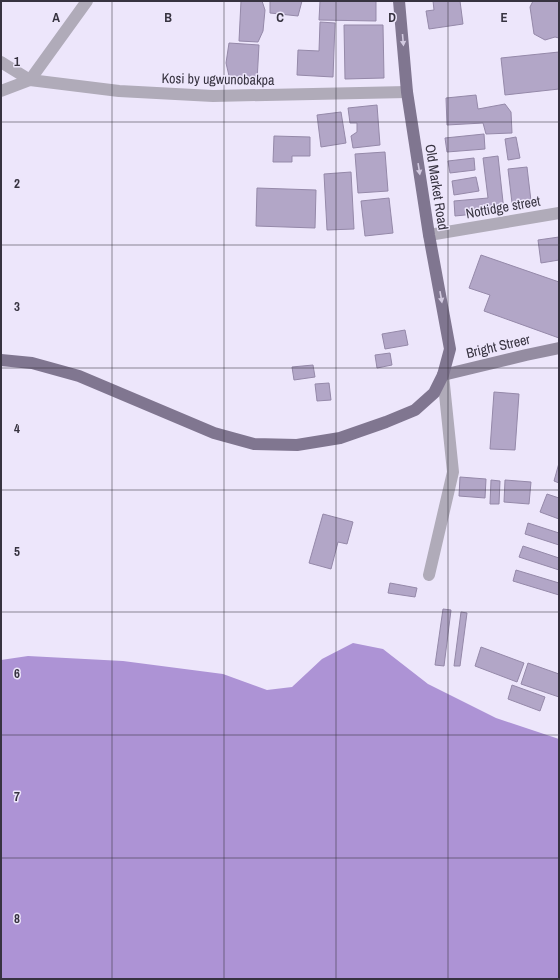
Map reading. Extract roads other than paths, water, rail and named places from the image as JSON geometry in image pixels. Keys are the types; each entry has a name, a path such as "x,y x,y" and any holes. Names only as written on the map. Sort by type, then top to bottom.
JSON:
{"main road":[{"name":"Old Market Road","path":"1,360 32,363 79,376 214,433 254,444 297,445 333,439 386,422 415,410 434,393 443,375 450,349 429,235 407,92 399,1"},
{"name":"Bright Streer","path":"443,375 526,354 559,348"}],"street":[{"path":"1,91 30,80 87,1"},
{"path":"1,62 30,80"},
{"name":"Kosi by ugwunobakpa","path":"30,80 119,91 213,96 407,92"},
{"name":"Nottidge street","path":"429,235 559,213"},
{"path":"429,575 453,472 443,375"}]}
